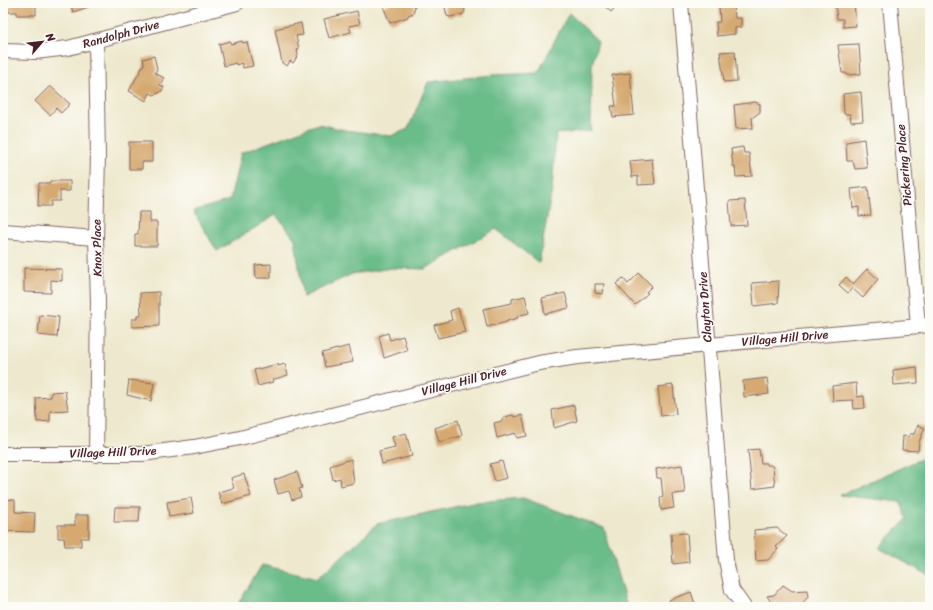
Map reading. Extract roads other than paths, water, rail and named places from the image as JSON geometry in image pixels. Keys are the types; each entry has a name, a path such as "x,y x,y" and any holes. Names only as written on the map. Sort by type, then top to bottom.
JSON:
{"street":[{"name":"Randolph Drive","path":"3,51 35,52 68,48 237,3"},
{"name":"Clayton Drive","path":"681,3 726,560 732,590 744,607"},
{"name":"Pickering Place","path":"890,3 924,326"},
{"name":"Knox Place","path":"96,41 98,156 96,238 98,302 96,455"},
{"path":"3,231 96,238"},
{"name":"Village Hill Drive","path":"3,454 142,454 194,447 240,438 539,363 708,345 924,326"}]}
